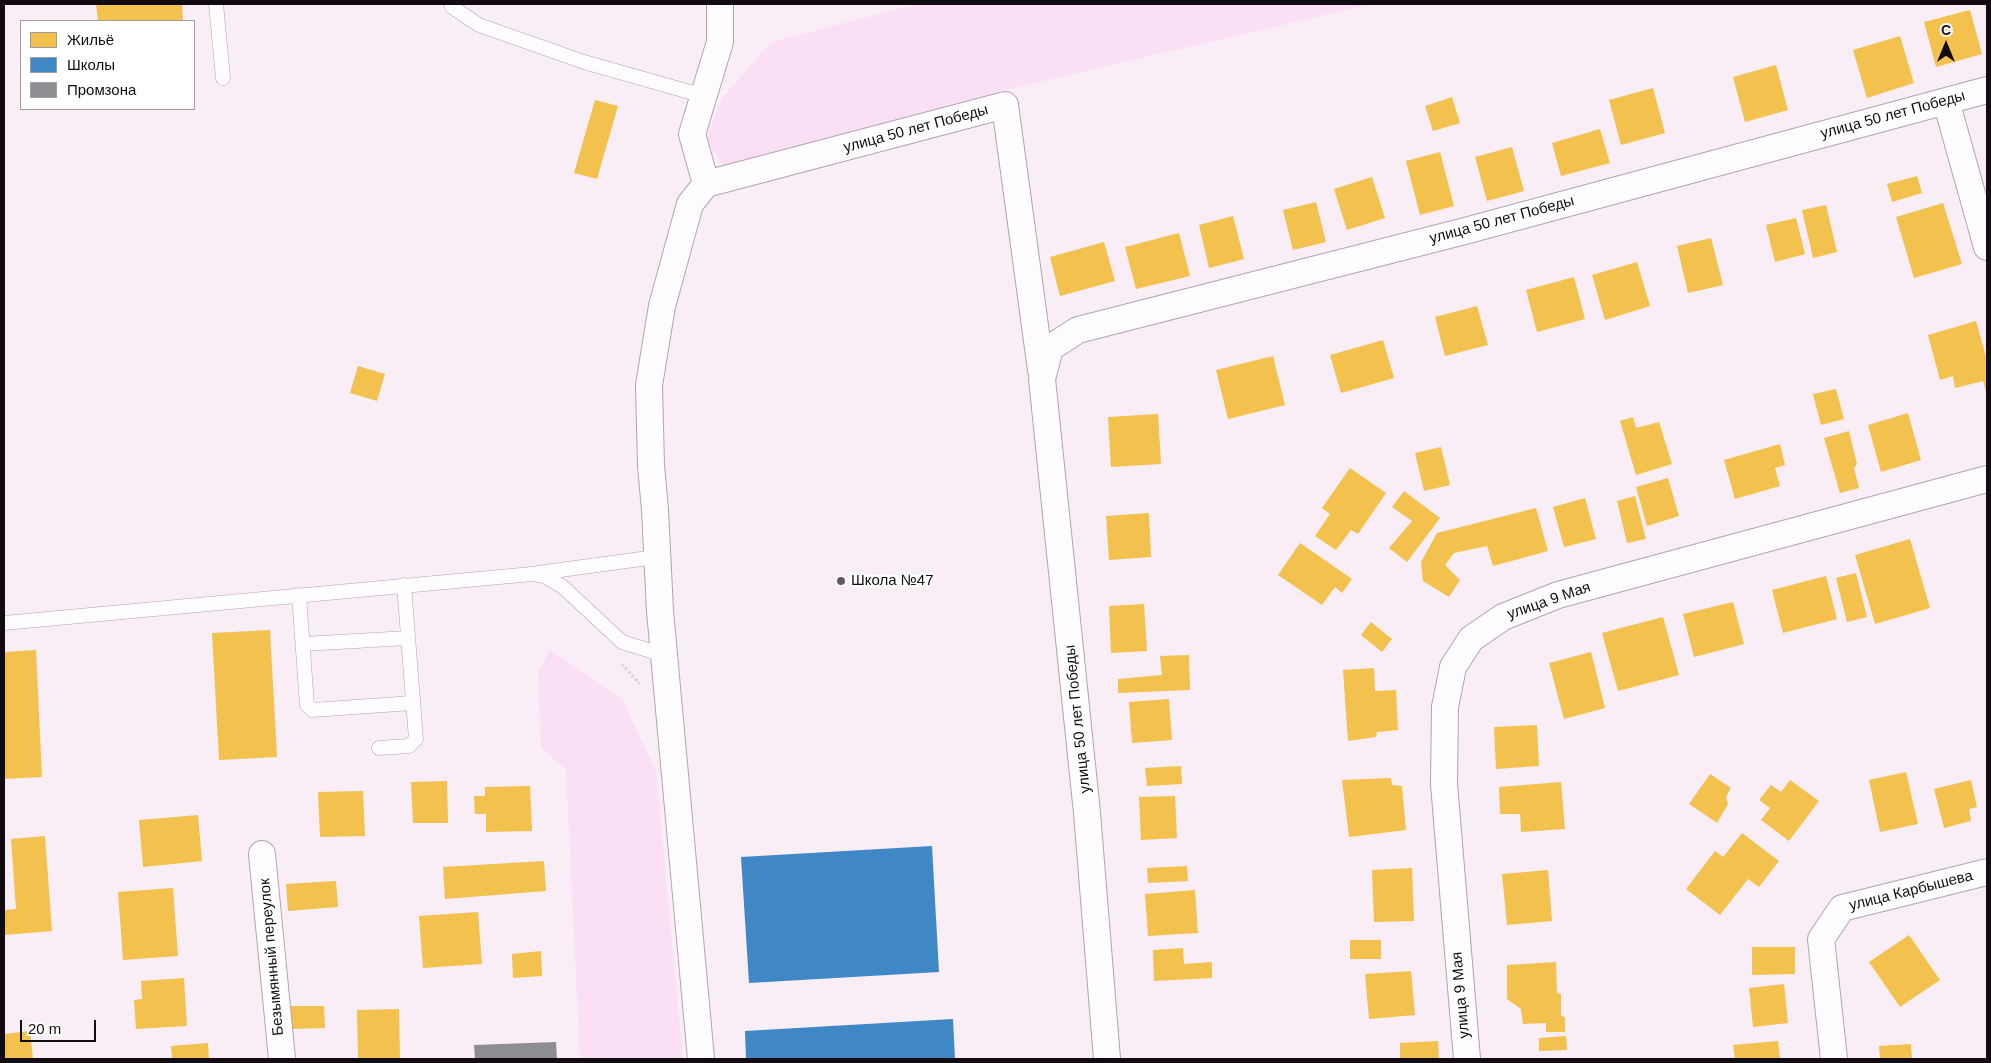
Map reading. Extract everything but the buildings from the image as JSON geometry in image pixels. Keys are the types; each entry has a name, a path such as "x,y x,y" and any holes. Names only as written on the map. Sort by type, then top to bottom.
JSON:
{"street":[{"path":"701,1059 656,557 649,384 662,306 690,204 706,184 692,134 720,42 720,4"},
{"name":"улица 50 лет Победы","path":"1042,379 1050,348 1078,330 1474,228 1987,90"},
{"path":"1946,101 1987,247"},
{"name":"улица 50 лет Победы","path":"706,184 1005,105 1042,379 1087,813 1107,1059"},
{"name":"улица 9 Мая","path":"1467,1059 1444,784 1446,707 1453,667 1470,639 1503,618 1558,595 1987,479"},
{"name":"Безымянный переулок","path":"262,854 282,1059"},
{"name":"улица Карбышева","path":"1834,1059 1820,939 1842,908 1987,872"}],"lane":[{"path":"216,4 223,78"},
{"path":"451,4 452,8 479,24 497,31 584,62 704,96"},
{"path":"4,623 532,574 656,557"},
{"path":"532,574 545,576 563,587 622,642 664,655"},
{"path":"379,748 409,746 416,739 404,586"},
{"path":"299,595 307,705 312,710 413,703"},
{"path":"303,644 408,638"}],"path":[{"path":"619,661 645,688"}],"shaded area":[{"path":"918,4 1372,4 988,94 963,114 732,177 706,140 722,98 771,42"},
{"path":"550,650 622,699 656,771 683,1059 580,1059 566,769 541,748 538,672"}],"place":[{"name":"Школа №47","path":"841,581"}]}
